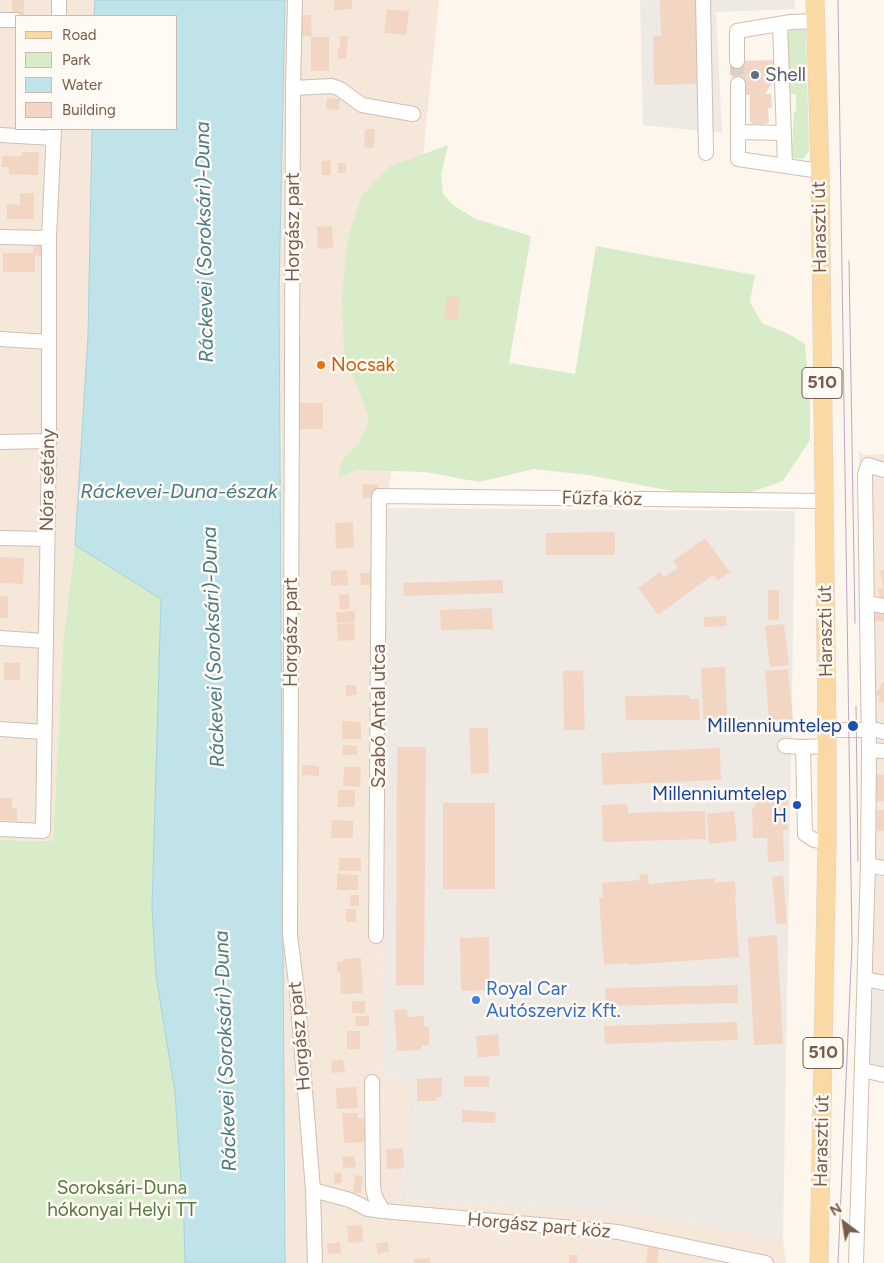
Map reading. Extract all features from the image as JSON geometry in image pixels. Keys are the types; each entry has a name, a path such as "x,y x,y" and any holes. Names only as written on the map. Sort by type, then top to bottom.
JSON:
{"main road":[{"name":"Haraszti út","path":"815,0 820,171 827,738 827,842 819,1263"}],"street":[{"path":"59,0 60,15"},
{"name":"Horgász part","path":"295,0 293,88 290,935 298,991 313,1190 315,1263"},
{"path":"703,0 706,154"},
{"path":"0,20 15,20"},
{"path":"737,61 737,31 815,21"},
{"path":"780,24 785,166"},
{"path":"738,84 738,159 820,171"},
{"path":"293,88 332,86 340,89 362,105 413,114"},
{"path":"738,132 784,133"},
{"path":"0,135 54,133"},
{"name":"Nóra sétány","path":"0,829 43,831 49,441 49,238 54,133"},
{"path":"0,236 49,238"},
{"path":"0,339 49,342"},
{"path":"0,442 49,441"},
{"name":"Haraszti út","path":"856,1263 868,865 869,750 865,475 868,465 884,470"},
{"name":"Fűzfa köz","path":"379,496 824,501"},
{"name":"Szabó Antal utca","path":"376,936 379,496"},
{"path":"0,538 47,539"},
{"path":"867,603 884,606"},
{"path":"0,638 45,641"},
{"path":"0,729 44,732"},
{"path":"785,746 804,747 827,738 868,730 884,732"},
{"path":"804,747 805,834 814,840 827,842"},
{"path":"869,750 884,751"},
{"path":"868,865 884,868"},
{"path":"865,979 884,983"},
{"path":"862,1070 884,1075"},
{"path":"372,1082 373,1187 375,1197 384,1211"},
{"name":"Horgász part köz","path":"313,1190 350,1200 368,1209 618,1232 766,1263"}],"shaded area":[{"path":"0,0 95,0 94,15 15,15 15,130 92,130 88,336 75,545 63,643 53,841 0,840"},
{"path":"285,0 439,0 387,508 382,1078 411,1081 400,1200 635,1214 783,1240 786,1263 285,1263 279,294"},
{"path":"640,0 795,0 795,9 716,12 722,133 643,125"},
{"path":"859,451 864,455 884,454 884,992 862,987 863,694"},
{"path":"387,508 795,511 783,1240 635,1214 400,1200 411,1082 382,1078"},
{"path":"862,987 884,992 884,1075 860,1069"}],"green space":[{"path":"795,27 804,28 806,31 809,151 803,159 791,158 786,147 792,147 796,94 787,94 785,36"},
{"path":"448,145 441,175 443,194 454,206 476,219 531,236 509,363 575,374 596,246 755,275 750,302 762,323 789,334 805,344 810,403 810,440 783,481 749,493 677,492 588,475 534,469 479,482 425,472 359,470 338,477 343,459 359,443 369,419 357,385 344,357 342,296 348,238 362,196 388,167"},
{"name":"Soroksári-Duna hókonyai Helyi TT","path":"75,545 161,599 152,907 156,976 175,1092 185,1263 0,1263 0,840 53,841 63,643"}],"water":[{"name":"Ráckevei-Duna-észak","path":"95,0 285,0 279,294 285,1263 185,1263 175,1092 156,976 152,907 161,599 75,545 88,336 92,130 178,130 178,15 94,15"}],"building":[{"path":"12,0 24,0 24,15 12,17"},
{"path":"334,0 352,0 352,9 334,10"},
{"path":"660,0 696,0 697,84 654,85 653,36 661,36"},
{"path":"387,9 409,11 406,35 384,33"},
{"path":"300,15 311,15 312,36 300,36"},
{"path":"340,36 348,36 346,58 338,59 338,48 340,48"},
{"path":"311,37 329,37 329,71 311,71"},
{"path":"779,60 778,74 765,94 771,94 772,108 768,108 769,122 766,124 753,124 750,121 750,95 747,95 730,74 730,61"},
{"path":"327,98 340,99 339,110 326,109"},
{"path":"365,129 375,129 374,148 364,147"},
{"path":"22,152 39,152 38,175 9,174 9,167 2,167 2,156 22,156"},
{"path":"330,160 331,175 322,175 321,161"},
{"path":"338,163 346,163 346,173 338,173"},
{"path":"20,193 34,193 34,219 7,219 7,204 20,205"},
{"path":"332,226 333,248 318,249 317,227"},
{"path":"33,244 44,245 44,256 35,256 35,272 3,272 3,253 33,253"},
{"path":"447,296 460,297 458,320 444,319"},
{"path":"298,403 323,403 323,429 298,429"},
{"path":"363,484 379,485 377,499 362,498"},
{"path":"353,522 354,547 336,549 335,523"},
{"path":"615,532 615,555 546,555 546,533"},
{"path":"705,538 730,572 718,581 713,575 658,615 638,588 660,572 664,577 678,568 673,561"},
{"path":"0,557 24,558 23,584 0,583"},
{"path":"347,570 348,585 331,586 331,571"},
{"path":"880,570 884,570 884,599 880,599 878,589 883,588"},
{"path":"360,573 371,573 371,585 361,585"},
{"path":"503,580 503,593 404,596 403,583"},
{"path":"768,590 779,590 779,620 768,620"},
{"path":"349,594 350,609 340,610 339,595"},
{"path":"0,596 8,596 8,618 0,618"},
{"path":"492,608 493,629 441,630 440,610"},
{"path":"877,608 884,609 884,622 874,620"},
{"path":"355,611 355,622 337,623 336,612"},
{"path":"726,616 727,626 704,627 704,617"},
{"path":"354,623 355,640 338,641 337,624"},
{"path":"784,624 789,665 770,667 765,626"},
{"path":"4,663 20,663 20,680 4,680"},
{"path":"725,667 727,718 703,719 701,668"},
{"path":"788,669 794,730 770,732 765,671"},
{"path":"583,670 585,730 564,730 563,671"},
{"path":"883,682 884,704 878,700 880,697 875,694"},
{"path":"346,685 356,685 357,695 346,696"},
{"path":"689,695 689,699 699,699 700,720 626,720 625,696"},
{"path":"342,721 361,722 361,739 342,739"},
{"path":"469,728 488,728 489,773 471,774"},
{"path":"343,745 357,746 357,755 342,755"},
{"path":"397,747 426,747 424,985 396,985"},
{"path":"720,748 721,780 603,785 601,753"},
{"path":"303,765 319,766 319,776 302,775"},
{"path":"344,767 361,767 360,787 343,786"},
{"path":"875,775 884,775 884,801 876,801"},
{"path":"338,790 355,790 355,807 338,807"},
{"path":"788,793 788,830 783,830 784,861 768,862 767,838 753,838 752,809 755,808 755,794"},
{"path":"0,798 12,798 12,808 17,809 17,821 0,820"},
{"path":"443,803 495,803 495,889 443,889"},
{"path":"627,804 628,813 705,811 706,839 603,842 602,805"},
{"path":"876,810 884,810 884,831 877,831"},
{"path":"734,811 737,841 709,844 707,814"},
{"path":"332,820 353,821 353,838 331,838"},
{"path":"339,858 361,858 361,871 339,871"},
{"path":"337,874 358,875 358,890 337,890"},
{"path":"648,874 649,884 715,878 715,883 735,881 739,957 604,965 599,898 603,898 602,883 640,880 639,875"},
{"path":"783,876 787,923 776,924 772,877"},
{"path":"350,895 359,895 359,906 350,906"},
{"path":"346,909 356,909 356,922 346,922"},
{"path":"777,935 783,1044 754,1045 748,937"},
{"path":"489,937 490,990 461,991 460,938"},
{"path":"361,958 363,993 341,994 340,972 337,972 337,962 343,961 343,959"},
{"path":"738,985 738,1003 606,1006 605,988"},
{"path":"352,1001 365,1001 365,1013 352,1013"},
{"path":"407,1009 408,1017 424,1016 424,1027 429,1027 429,1045 421,1045 421,1050 397,1051 394,1010"},
{"path":"355,1016 369,1016 369,1026 356,1026"},
{"path":"737,1022 738,1040 605,1044 604,1026"},
{"path":"347,1031 360,1031 360,1049 347,1049"},
{"path":"498,1034 500,1055 478,1058 476,1036"},
{"path":"343,1059 345,1072 332,1073 331,1061"},
{"path":"464,1076 489,1076 489,1087 464,1087"},
{"path":"442,1078 442,1097 436,1097 436,1101 417,1101 417,1079"},
{"path":"356,1087 358,1108 337,1109 336,1088"},
{"path":"462,1110 496,1112 495,1123 462,1122"},
{"path":"342,1113 358,1113 358,1118 364,1118 366,1142 344,1143"},
{"path":"403,1148 404,1168 387,1169 386,1149"},
{"path":"354,1156 356,1167 343,1168 342,1157"},
{"path":"334,1173 341,1173 342,1183 334,1184"},
{"path":"355,1175 363,1176 361,1193 353,1193"},
{"path":"362,1225 363,1242 349,1243 347,1226"},
{"path":"649,1240 660,1242 657,1263 646,1263"},
{"path":"340,1242 341,1253 328,1254 327,1244"},
{"path":"388,1242 389,1252 378,1254 376,1243"},
{"path":"569,1255 578,1255 577,1263 569,1263"},
{"path":"430,1258 431,1263 414,1263 414,1259"}],"tunnel":[{"path":"737,61 738,84"}],"tram line":[{"path":"838,0 852,944 838,1263"},
{"path":"849,261 855,623"},
{"path":"856,706 858,861"}],"place":[{"name":"Shell","path":"755,75"},
{"name":"Nocsak","path":"321,365"},
{"name":"Millenniumtelep","path":"853,726"},
{"name":"Millenniumtelep H","path":"797,805"},
{"name":"Royal Car Autószerviz Kft.","path":"476,1000"}],"water label":[{"name":"Ráckevei (Soroksári)-Duna","path":"205,242"},
{"name":"Ráckevei (Soroksári)-Duna","path":"214,647"},
{"name":"Ráckevei (Soroksári)-Duna","path":"226,1051"}]}
